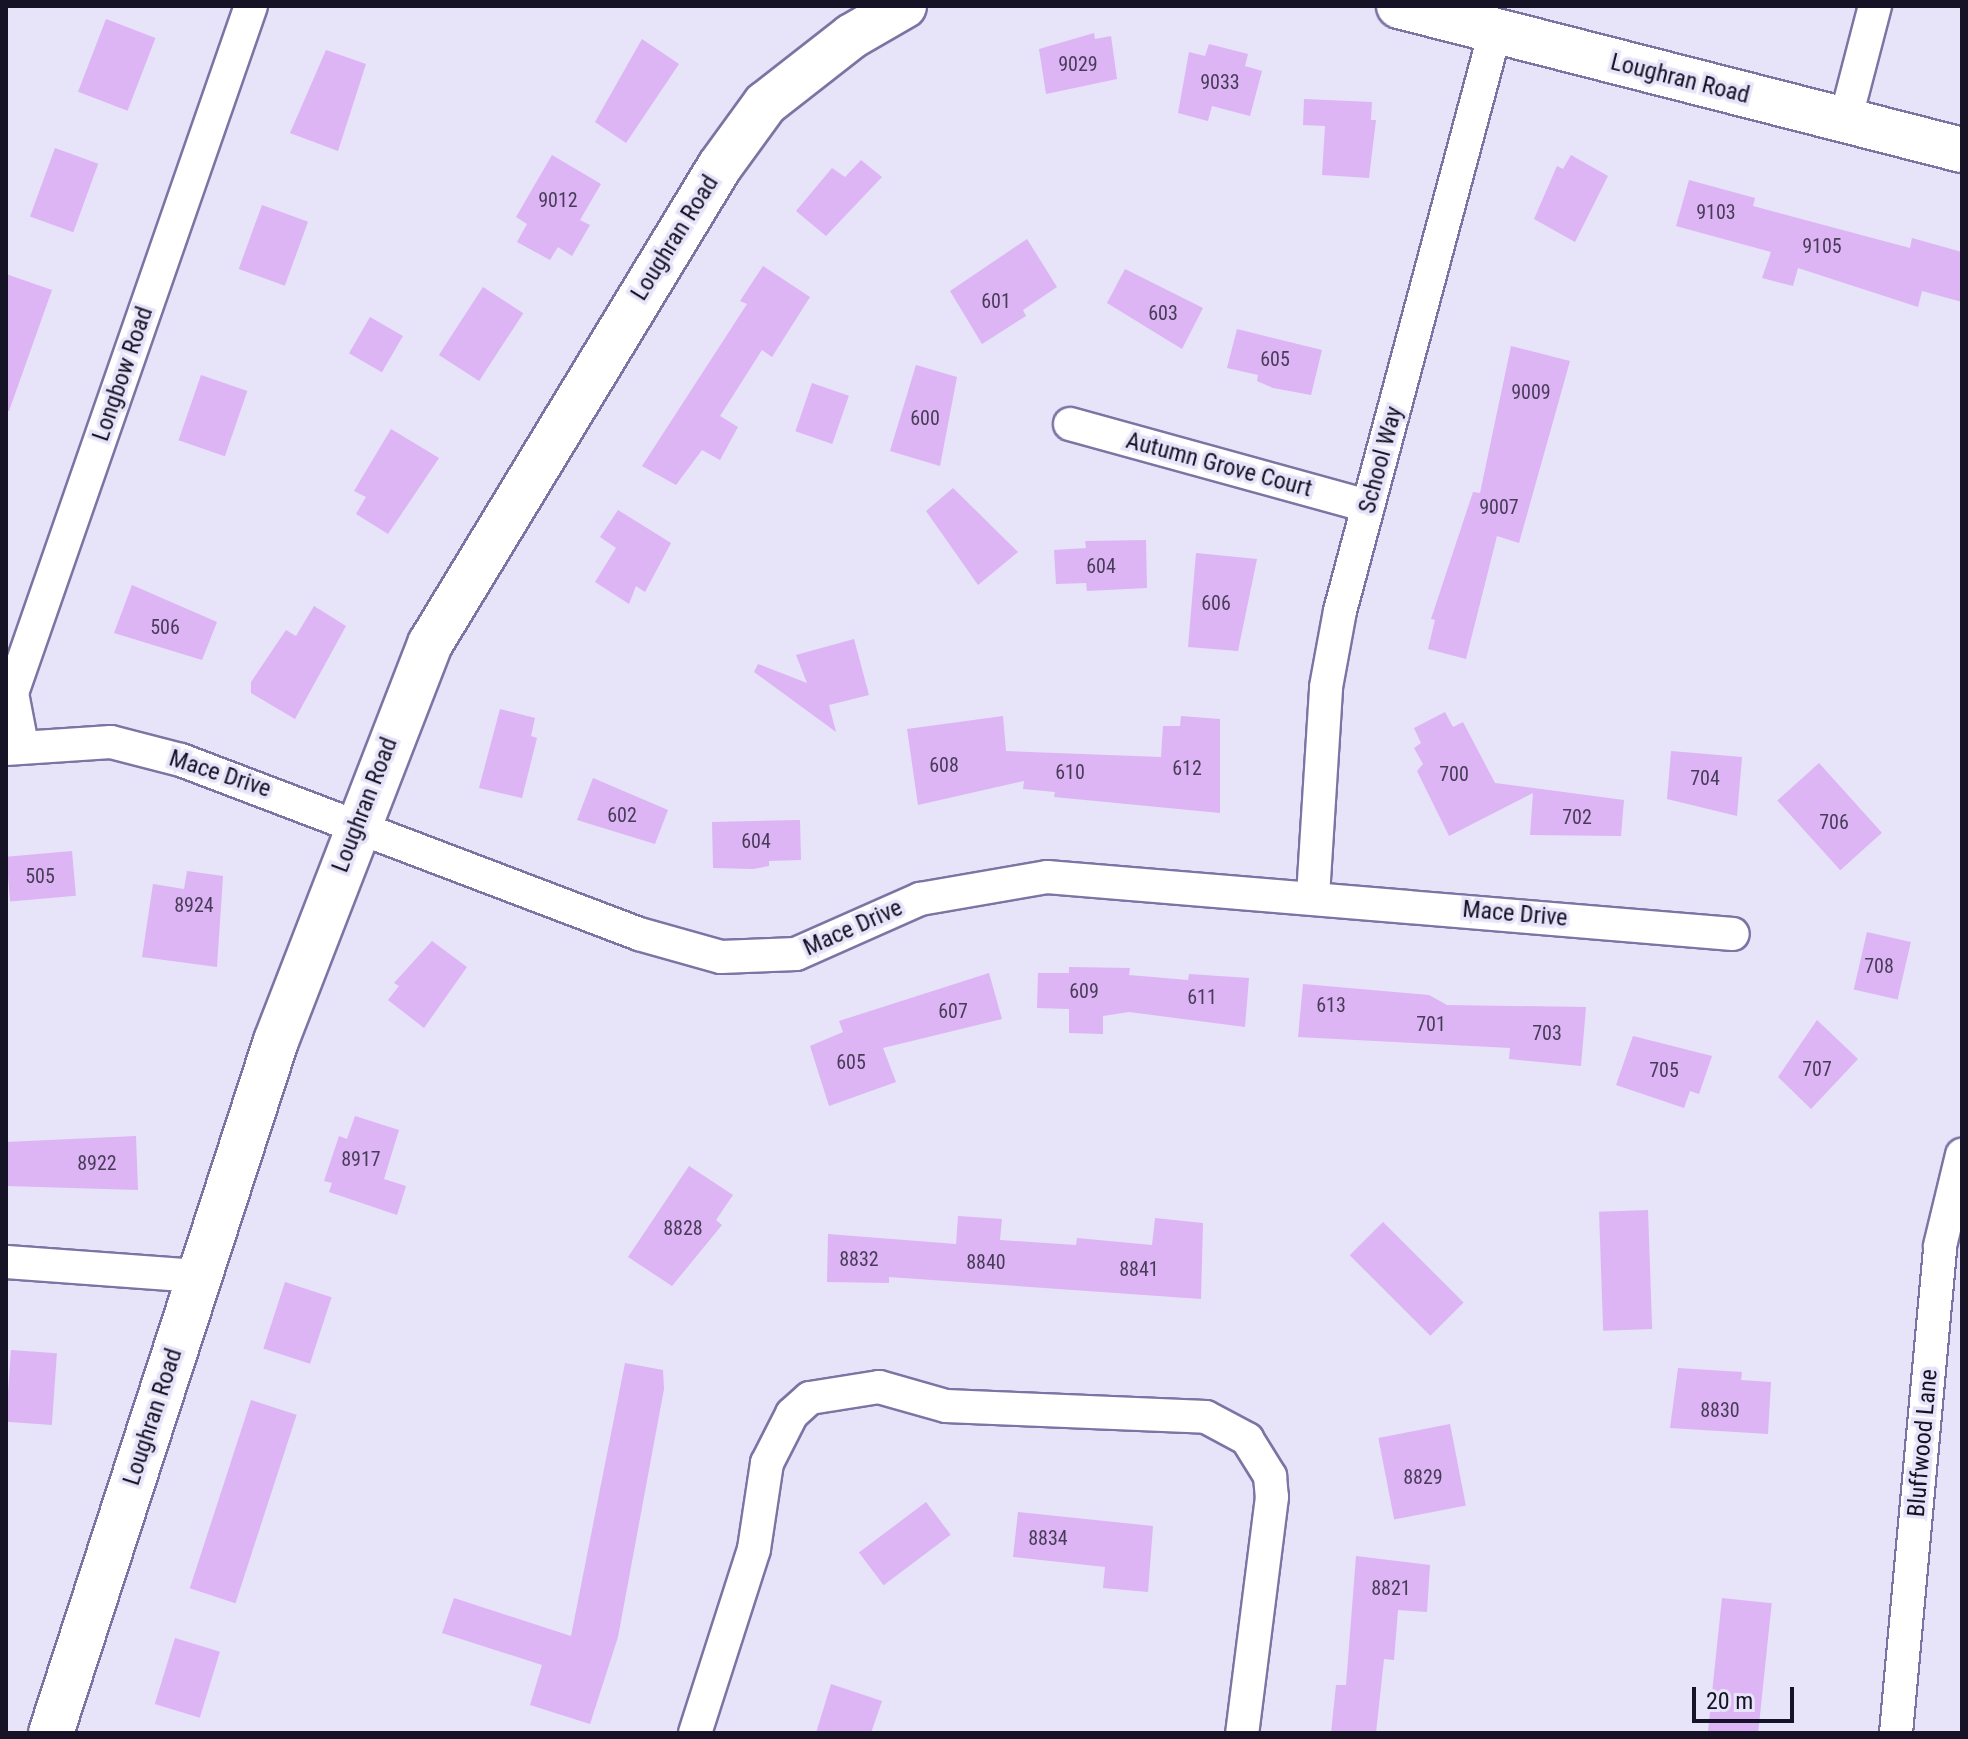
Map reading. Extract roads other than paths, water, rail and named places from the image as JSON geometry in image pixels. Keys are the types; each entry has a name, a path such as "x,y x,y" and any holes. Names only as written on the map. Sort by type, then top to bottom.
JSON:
{"street":[{"name":"Longbow Road","path":"14,747 12,693 251,6"},
{"name":"Loughran Road","path":"51,1733 198,1276 358,823 430,644 720,166 765,104 799,73 904,6"},
{"name":"Loughran Road","path":"1399,6 1962,150"},
{"path":"1845,121 1875,6"},
{"name":"School Way","path":"1313,896 1326,687 1368,506 1495,32"},
{"name":"Autumn Grove Court","path":"1070,424 1368,506"},
{"name":"Mace Drive","path":"14,747 111,742 358,823 639,934 721,957 796,954 920,899 1002,881 1047,877 1313,896 1733,934"},
{"name":"Bluffwood Lane","path":"1896,1733 1940,1246 1962,1155"},
{"path":"6,1262 198,1276"},
{"path":"695,1733 754,1549 767,1463 792,1414 810,1398 879,1387 946,1406 1052,1413 1206,1417 1233,1427 1259,1454 1272,1497 1242,1733"}]}
